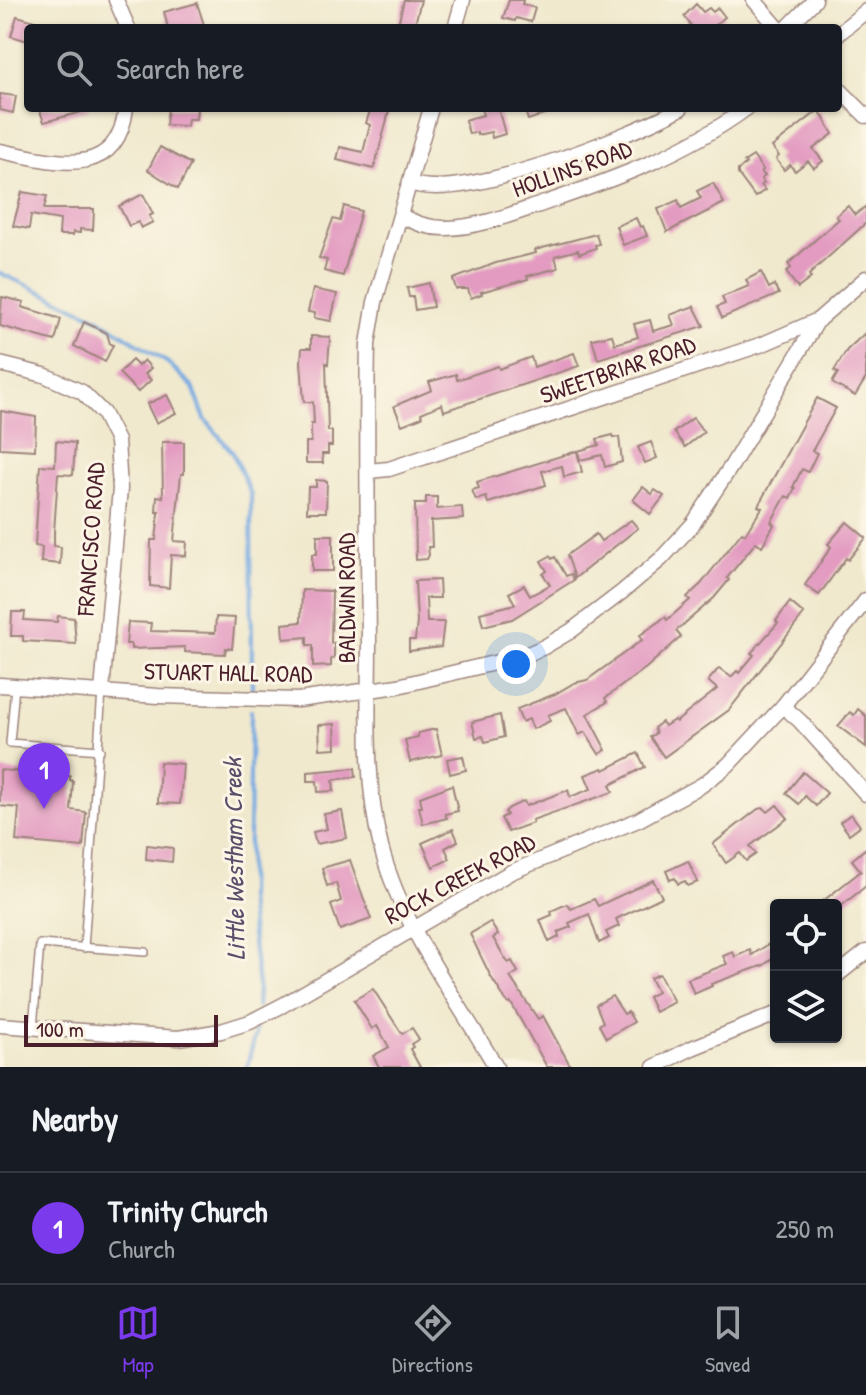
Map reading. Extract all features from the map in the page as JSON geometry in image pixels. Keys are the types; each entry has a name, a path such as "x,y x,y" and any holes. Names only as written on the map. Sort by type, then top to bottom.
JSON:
{"street":[{"path":"116,0 126,24"},
{"path":"456,24 463,0"},
{"path":"754,0 775,24"},
{"path":"791,24 815,0"},
{"path":"842,31 866,11"},
{"path":"842,92 866,116"},
{"path":"0,151 58,162 77,163 93,159 107,151 117,138 125,112"},
{"name":"BALDWIN ROAD","path":"430,112 369,332 370,759 382,848 414,928 496,1067"},
{"name":"HOLLINS ROAD","path":"411,183 426,188 449,187 501,176 634,132 673,112"},
{"name":"HOLLINS ROAD","path":"401,216 419,225 449,228 508,215 655,163 698,141 741,112"},
{"name":"SWEETBRIAR ROAD","path":"368,471 389,469 763,344 818,320 866,278"},
{"name":"STUART HALL ROAD","path":"7,686 268,701 369,691 523,656 571,631 622,592 661,559 693,524 732,465 818,320"},
{"name":"FRANCISCO ROAD","path":"0,364 44,375 82,392 103,413 117,441 120,489 102,691"},
{"name":"ROCK CREEK ROAD","path":"0,1025 178,1038 221,1031 250,1022 511,872 674,802 728,765 783,706 866,600"},
{"path":"783,706 866,794"},
{"path":"842,971 866,952"},
{"path":"654,1067 770,1016"}],"lane":[{"path":"7,686 10,743 100,750"},
{"path":"84,948 102,691"},
{"path":"33,1028 40,944 145,952"}],"building":[{"path":"404,0 421,0 415,24 398,24"},
{"path":"509,0 523,0 522,4 535,8 531,22 503,18"},
{"path":"197,3 204,24 167,24 164,12"},
{"path":"696,4 703,12 709,8 713,12 718,8 725,17 716,24 690,24 684,16"},
{"path":"17,16 45,24 24,24 24,40 11,36"},
{"path":"0,94 16,96 13,113 0,110"},
{"path":"40,112 82,112 44,122"},
{"path":"168,112 197,112 196,119 188,119 187,126 166,125"},
{"path":"370,112 389,112 374,169 337,160 340,147 363,152 370,125 366,123"},
{"path":"482,112 499,112 505,134 492,138 491,132 469,134 465,120 483,115"},
{"path":"525,112 551,112 528,120"},
{"path":"816,112 820,112 833,134 813,149 823,161 814,168 808,161 795,171 790,165 784,170 772,147"},
{"path":"160,147 191,164 178,189 148,170"},
{"path":"753,156 765,176 761,179 764,183 761,185 765,190 755,197 738,174 738,170 746,164 744,162"},
{"path":"713,183 724,203 667,232 658,209 678,200 681,208 701,198 697,191"},
{"path":"22,192 47,196 44,209 94,209 93,230 80,229 80,233 73,232 73,235 59,235 60,220 31,215 29,229 13,226"},
{"path":"143,194 153,214 149,216 153,222 141,228 138,222 129,226 119,206"},
{"path":"344,206 361,211 343,276 324,271 327,260 319,258 333,219 340,221"},
{"path":"848,206 855,215 866,206 866,223 798,288 786,272 791,268 788,264 839,219 836,216"},
{"path":"636,218 647,236 623,245 616,226"},
{"path":"596,234 599,244 595,245 596,248 579,254 578,250 555,256 558,268 527,276 528,279 481,292 471,298 468,289 456,289 453,279 496,263 536,253 535,250"},
{"path":"761,272 769,288 774,285 779,294 722,318 717,307 725,304 722,297 749,286 746,280"},
{"path":"429,283 433,307 415,310 413,297 409,297 407,288"},
{"path":"313,289 337,294 331,321 314,318 315,313 308,312"},
{"path":"2,297 24,302 22,307 61,319 55,341 0,326"},
{"path":"694,306 704,326 598,359 592,339 612,335 615,344 638,337 634,324 650,320 653,331 674,325 670,315"},
{"path":"84,322 107,333 113,345 105,362 74,346"},
{"path":"866,332 866,378 855,396 832,383 838,373 834,371 847,350"},
{"path":"311,336 330,337 326,363 328,431 332,431 332,446 328,446 328,454 322,454 323,463 306,463 306,442 311,442 311,424 314,424 313,402 304,402 301,362 302,348 311,348"},
{"path":"574,353 579,366 444,411 442,404 402,425 394,406 432,390 429,382 456,374 457,380 531,357 534,367"},
{"path":"132,360 138,366 144,360 151,368 145,374 151,380 138,392 119,373"},
{"path":"167,395 176,413 156,423 147,404"},
{"path":"817,398 836,408 812,451 817,453 808,472 802,469 790,498 786,496 771,522 774,525 762,546 756,542 714,598 676,631 681,637 605,698 607,702 587,714 606,750 599,754 585,732 579,735 566,708 548,715 550,721 533,729 529,719 522,722 517,709 587,680 642,640 639,636 665,617 667,620 690,600 687,597 742,532 745,534 762,508 758,506"},
{"path":"1,411 36,417 35,450 0,448"},
{"path":"693,418 704,432 685,447 674,432"},
{"path":"613,435 614,438 619,437 622,462 605,467 602,455 580,460 578,451 599,445 597,439"},
{"path":"56,441 75,443 73,475 58,474 54,546 61,547 60,564 41,562 42,547 35,546 40,465 55,466"},
{"path":"162,442 184,442 184,474 181,474 174,541 187,542 186,556 171,555 169,588 150,586 151,540 156,540 159,512 156,512 157,496 163,497"},
{"path":"651,442 657,458 645,463 638,447"},
{"path":"577,451 582,472 564,477 562,466 542,471 546,485 488,503 486,497 476,500 472,490 479,488 477,482"},
{"path":"316,480 327,481 326,512 307,512 308,487 316,487"},
{"path":"643,487 652,494 655,490 664,496 650,514 633,500"},
{"path":"426,497 437,497 437,509 462,507 463,519 431,521 432,547 428,547 429,555 427,559 416,560 415,504 426,504"},
{"path":"631,520 638,528 575,578 567,555 596,534 601,541"},
{"path":"847,522 866,538 848,560 846,558 819,595 805,585 831,547 828,544"},
{"path":"317,535 333,535 333,571 312,571 312,554 317,554"},
{"path":"550,556 552,559 555,557 566,576 571,574 574,580 512,619 483,626 480,613 515,604 509,593 524,585 530,596 550,585 543,574 547,571 541,561"},
{"path":"439,580 440,598 426,598 427,622 444,622 441,647 409,651 409,640 415,640 417,622 415,581"},
{"path":"302,590 332,591 331,643 334,643 334,658 331,659 331,666 313,667 313,645 307,645 307,637 284,639 283,624 301,622"},
{"path":"790,602 804,614 729,710 664,757 650,737 656,733 654,728 662,722 665,726 674,720 676,722 717,689 708,681 719,668 731,677 737,671 739,673 754,655 751,653 778,623 776,621"},
{"path":"12,612 25,612 24,620 57,622 58,616 74,618 76,644 23,641 23,636 11,636"},
{"path":"216,617 235,618 232,649 226,648 225,654 185,652 185,647 131,649 131,644 126,644 128,622 151,623 150,631 215,633"},
{"path":"858,709 866,716 866,747 838,726 850,712 854,715"},
{"path":"500,715 504,737 485,742 483,736 476,738 472,722"},
{"path":"335,724 336,748 320,749 319,725"},
{"path":"436,729 442,755 410,762 405,740"},
{"path":"638,753 645,767 610,785 613,792 532,820 533,823 508,832 501,818 507,815 505,812 509,808 524,801 526,806 568,790 570,797 591,789 585,775 604,770"},
{"path":"463,756 466,770 450,774 447,759"},
{"path":"160,762 183,764 180,804 158,803"},
{"path":"355,768 356,777 333,780 334,791 318,792 317,781 308,781 308,772"},
{"path":"0,770 70,776 73,781 71,810 86,812 83,847 16,841 19,808 0,806"},
{"path":"803,772 827,793 816,806 805,796 799,804 786,793"},
{"path":"452,785 458,811 445,814 447,818 423,824 420,797"},
{"path":"777,805 788,818 750,846 756,854 746,861 740,853 726,863 713,844 758,809 764,808 768,812"},
{"path":"342,811 347,838 316,844 313,832 327,829 324,814"},
{"path":"851,814 860,826 849,834 840,822"},
{"path":"453,829 458,841 445,848 450,859 433,867 422,843"},
{"path":"147,845 173,848 172,862 146,859"},
{"path":"866,848 866,886 842,905 842,899 826,899 861,871 852,860"},
{"path":"350,860 371,919 340,930 331,905 341,901 336,883 327,886 322,868"},
{"path":"688,861 698,882 688,886 685,881 678,884 675,878 670,880 666,871"},
{"path":"653,880 662,897 616,919 619,926 606,932 609,938 599,943 589,914 569,923 571,927 558,932 559,937 549,942 540,920 552,915 551,911 567,904 571,909 594,899 598,906"},
{"path":"490,922 498,935 493,938 508,963 512,961 518,972 510,977 538,1019 543,1016 571,1067 547,1067 511,1003 491,977 470,934"},
{"path":"770,943 770,960 764,965 711,984 694,994 688,979 727,964 723,956 733,952 735,957 750,950 752,955"},
{"path":"659,974 674,1002 655,1012 648,997 657,992 650,978"},
{"path":"373,989 402,1034 412,1028 419,1039 411,1044 413,1047 410,1049 420,1067 379,1067 373,1056 389,1047 377,1026 372,1029 354,1000"},
{"path":"612,996 624,1014 628,1012 634,1022 606,1038 599,1025 603,1022 596,1005"}],"waterway":[{"name":"Little Westham Creek","path":"0,273 96,317 168,363 193,387 205,419 233,453 251,495 252,689"},
{"name":"Little Westham Creek","path":"251,711 248,899 258,986 257,1007"},
{"name":"Little Westham Creek","path":"247,1067 256,1030"}],"place":[{"name":"Trinity Church","path":"44,809"}]}
